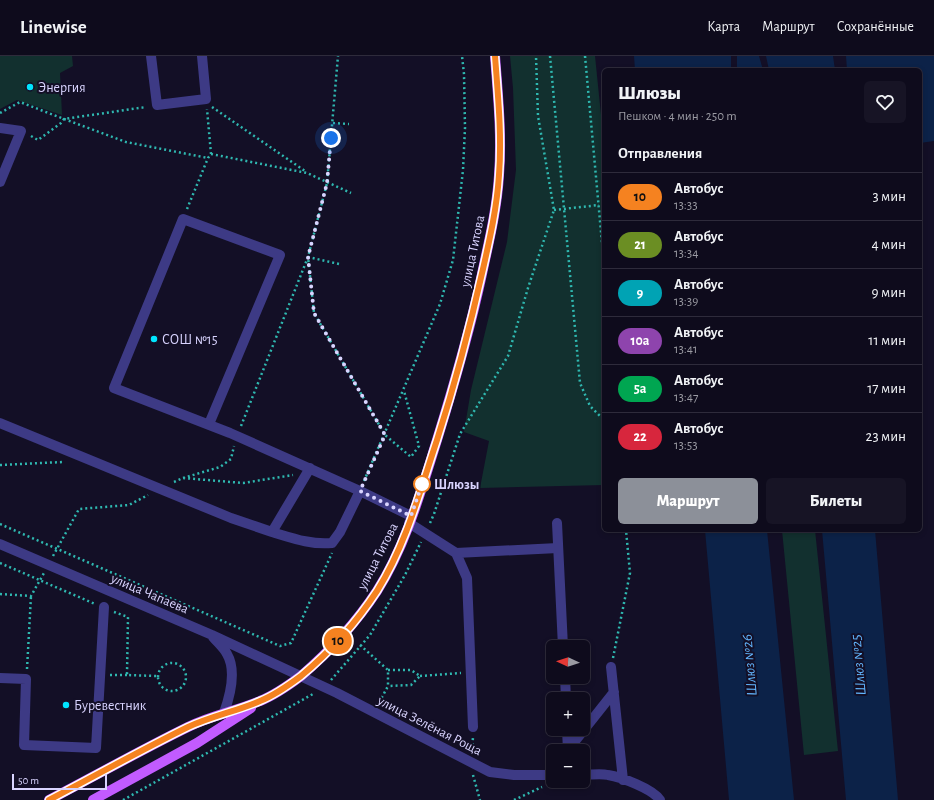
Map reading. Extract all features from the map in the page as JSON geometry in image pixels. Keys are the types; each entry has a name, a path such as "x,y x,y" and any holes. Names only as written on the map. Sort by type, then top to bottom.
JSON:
{"main road":[{"name":"улица Титова","path":"49,800 190,726 224,712 261,701 285,687 331,649 361,614 377,590 390,566 410,520 461,362 472,321 494,223 500,167 500,127 495,56"},
{"path":"93,800 197,743 261,701"}],"street":[{"path":"151,56 157,105 206,99 202,56"},
{"path":"0,128 21,131 0,182"},
{"path":"209,424 280,255 183,219 114,388 209,424 360,491 410,520 425,533 456,553 467,578 473,727"},
{"path":"0,423 231,518 302,541 322,544 332,542 340,532 360,491"},
{"path":"272,532 310,468"},
{"path":"557,523 563,640"},
{"name":"улица Чапаева","path":"0,544 212,636 228,655 232,672 232,688 224,712"},
{"path":"456,553 558,548"},
{"path":"0,678 26,679 24,745 96,748 104,608"},
{"name":"улица Зелёная Роща","path":"212,636 324,687 490,772 514,775 546,775"},
{"path":"611,667 623,780"},
{"path":"573,744 614,692"},
{"path":"590,775 608,775 641,786 658,796 660,800"}],"path":[{"path":"183,478 220,467 230,459 237,436 308,257 327,183 338,56"},
{"path":"360,491 440,304 453,260 463,170 465,135 464,74 462,56"},
{"path":"123,800 324,687 370,635 405,575 434,514 460,434 508,356 528,288 554,210 538,116 536,56"},
{"path":"550,56 580,383 590,406 602,418"},
{"path":"585,56 602,241"},
{"path":"0,113 20,102 126,142 208,158"},
{"path":"183,219 211,154 207,104 307,173 351,194"},
{"path":"21,131 38,140 61,123 64,119 157,105"},
{"path":"332,123 349,124"},
{"path":"211,154 307,173"},
{"path":"554,210 599,205"},
{"path":"308,257 314,313 385,435 412,458 419,446 404,391"},
{"path":"308,257 339,264"},
{"path":"0,465 67,462"},
{"path":"0,524 280,646 291,642 332,555 332,542"},
{"path":"611,667 630,573 626,532"},
{"path":"26,679 31,596 58,548"},
{"path":"0,563 128,617 127,675"},
{"path":"0,594 31,596"},
{"path":"360,645 388,670 411,670 420,676 471,673"},
{"path":"168,663 180,665 185,672 183,685 180,688 171,690 163,688 158,680 158,676 160,668 168,663"},
{"path":"380,701 388,686 388,670"},
{"path":"100,674 158,676"},
{"path":"388,686 411,685 420,676"},
{"path":"473,727 473,774 480,800"},
{"path":"514,800 542,787"}],"green space":[{"name":"Энергия","path":"0,56 72,56 73,66 60,73 62,115 17,100 0,109"},
{"path":"510,56 595,56 602,124 602,485 480,488 489,441 464,432 471,390 507,242 516,170 513,88"},
{"path":"782,532 815,532 838,751 804,755"}],"water":[{"path":"634,56 731,56 731,68 635,68"},
{"path":"737,56 759,56 762,68 737,68"},
{"path":"766,56 833,56 835,68 769,68"},
{"path":"846,56 934,56 934,141 922,143 922,68 847,68"},
{"name":"Шлюз №26","path":"705,532 767,532 794,800 729,800"},
{"name":"Шлюз №25","path":"822,532 875,532 898,800 846,800"}],"bus line":[{"name":"10","path":"49,800 190,726 224,712 261,701 285,687 331,649 361,614 377,590 390,566 409,523 438,436 472,321 494,223 499,175 500,127 495,56"}],"place":[{"name":"Энергия","path":"30,87"},
{"name":"СОШ №15","path":"154,339"},
{"name":"Шлюзы","path":"422,484"},
{"name":"Буревестник","path":"66,705"}],"route":[{"path":"331,138 327,183 308,257 314,313 385,435 360,491 411,516 422,484"}]}
